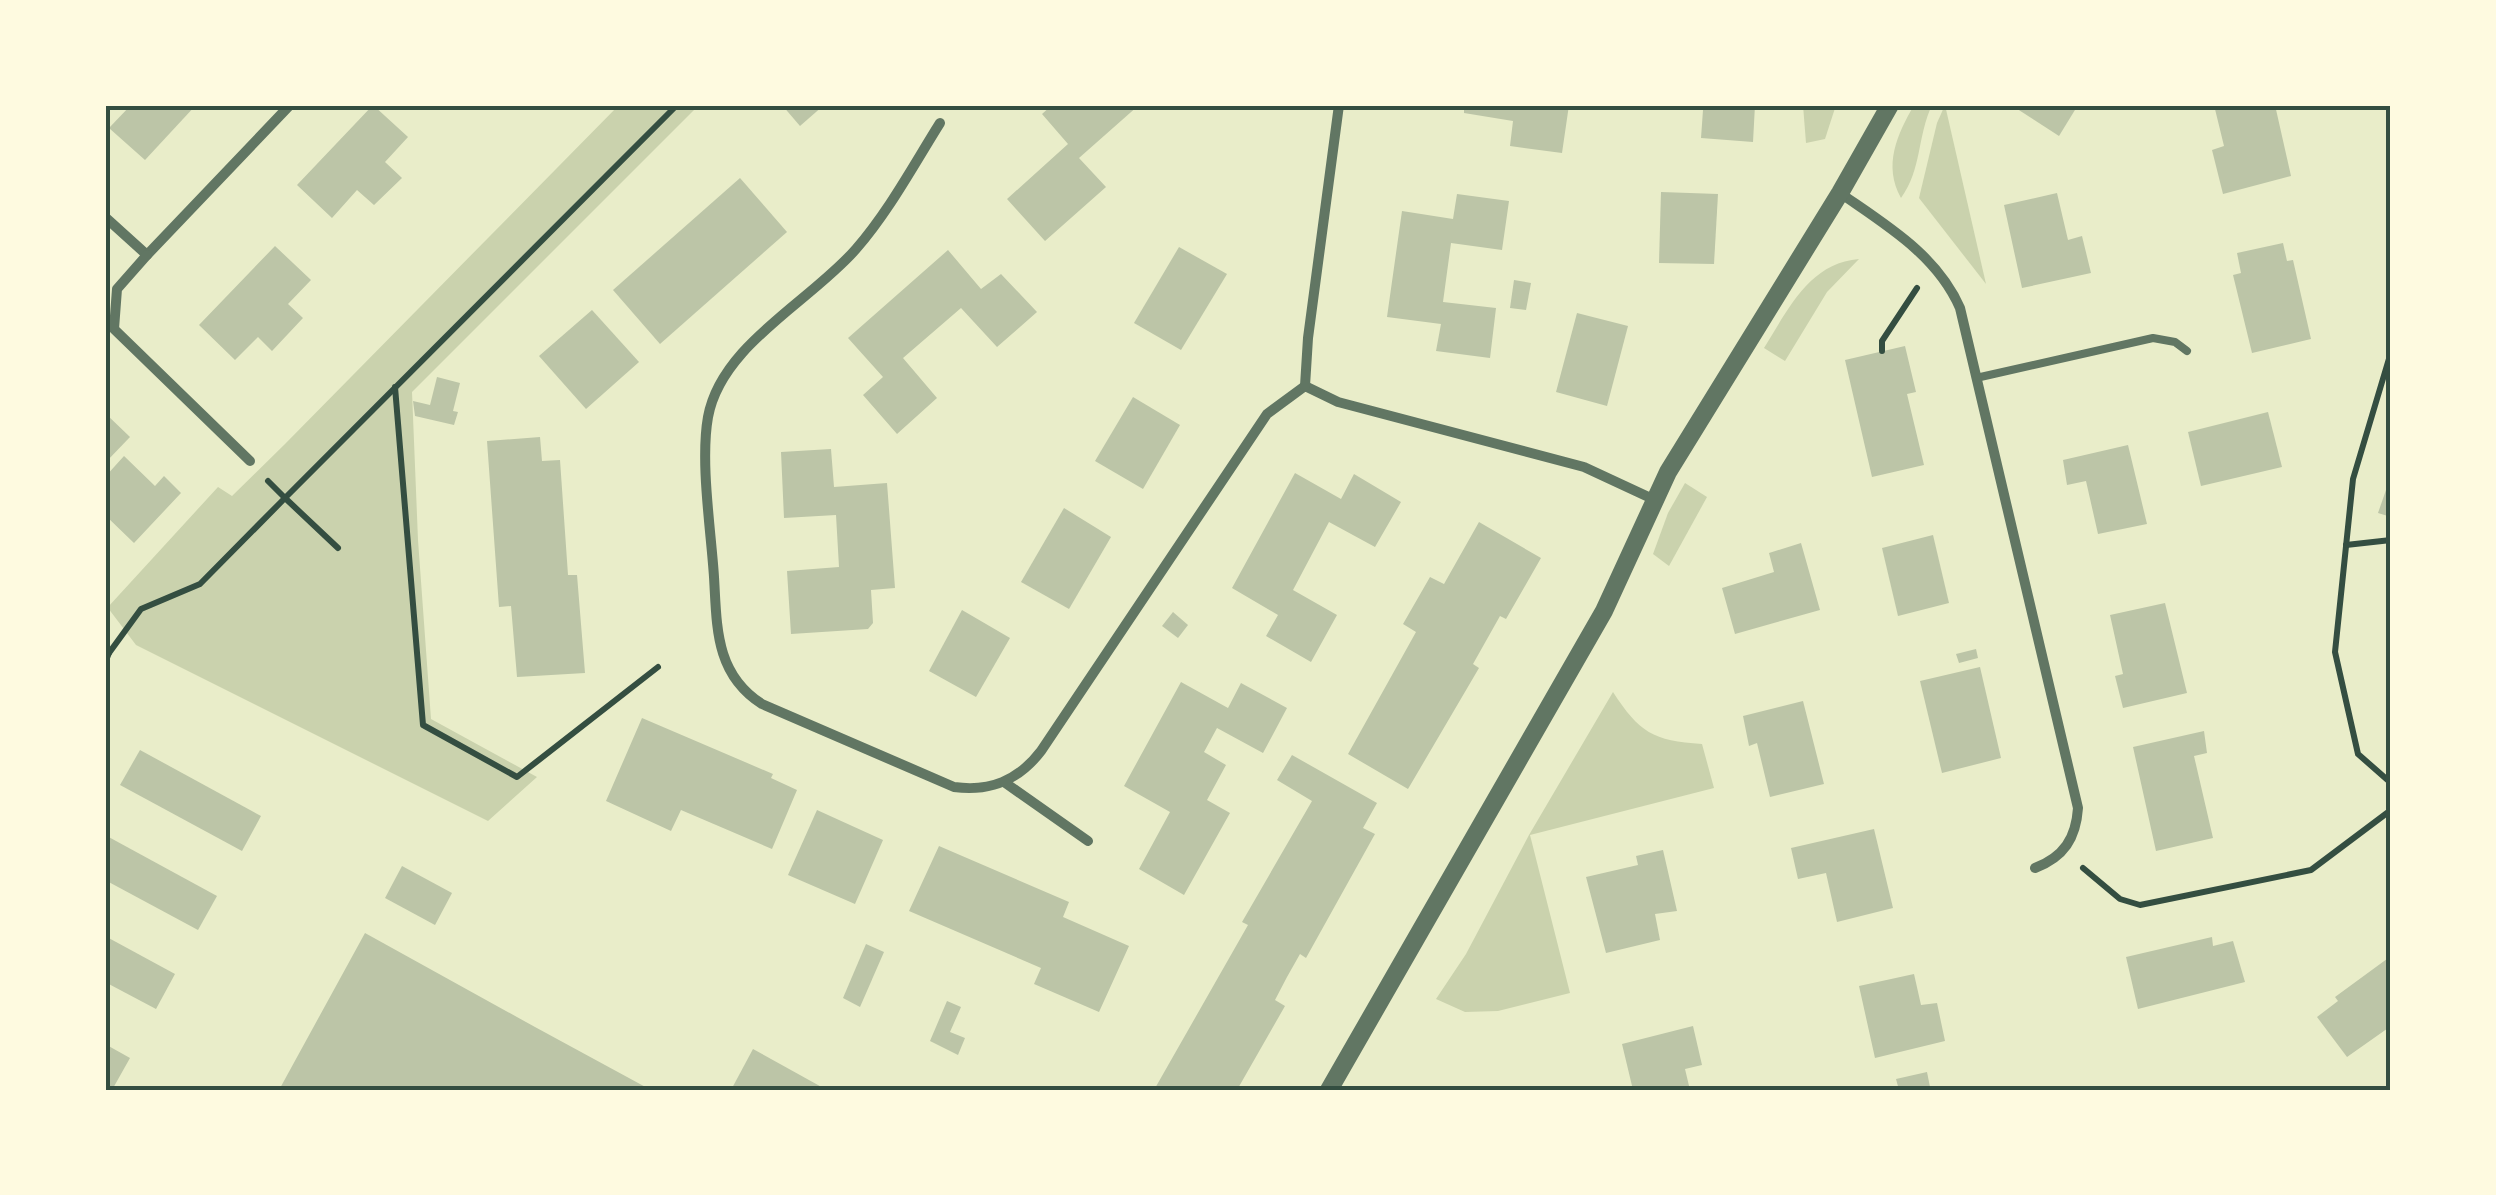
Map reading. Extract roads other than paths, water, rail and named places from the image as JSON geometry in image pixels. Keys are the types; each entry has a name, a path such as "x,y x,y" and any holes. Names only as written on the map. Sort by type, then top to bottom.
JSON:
{"street":[{"path":"250,461 114,329 117,289 290,105"},
{"path":"1306,386 1308,338 1339,105"},
{"path":"1329,1090 1604,611 1668,472 1890,105"},
{"path":"940,123 864,240 745,350 715,393 706,439 718,636 728,670 748,695 954,786 971,789 1019,775 1041,751 1267,414 1306,386"},
{"path":"1840,193 1895,232 1941,274 1960,308 2078,808 2073,838 2051,862 2036,868"},
{"path":"105,217 147,256"},
{"path":"1306,386 1338,402 1584,468 1655,500"},
{"path":"1004,782 1088,840"}],"lane":[{"path":"1976,378 2154,338 2175,342 2187,352"}]}
